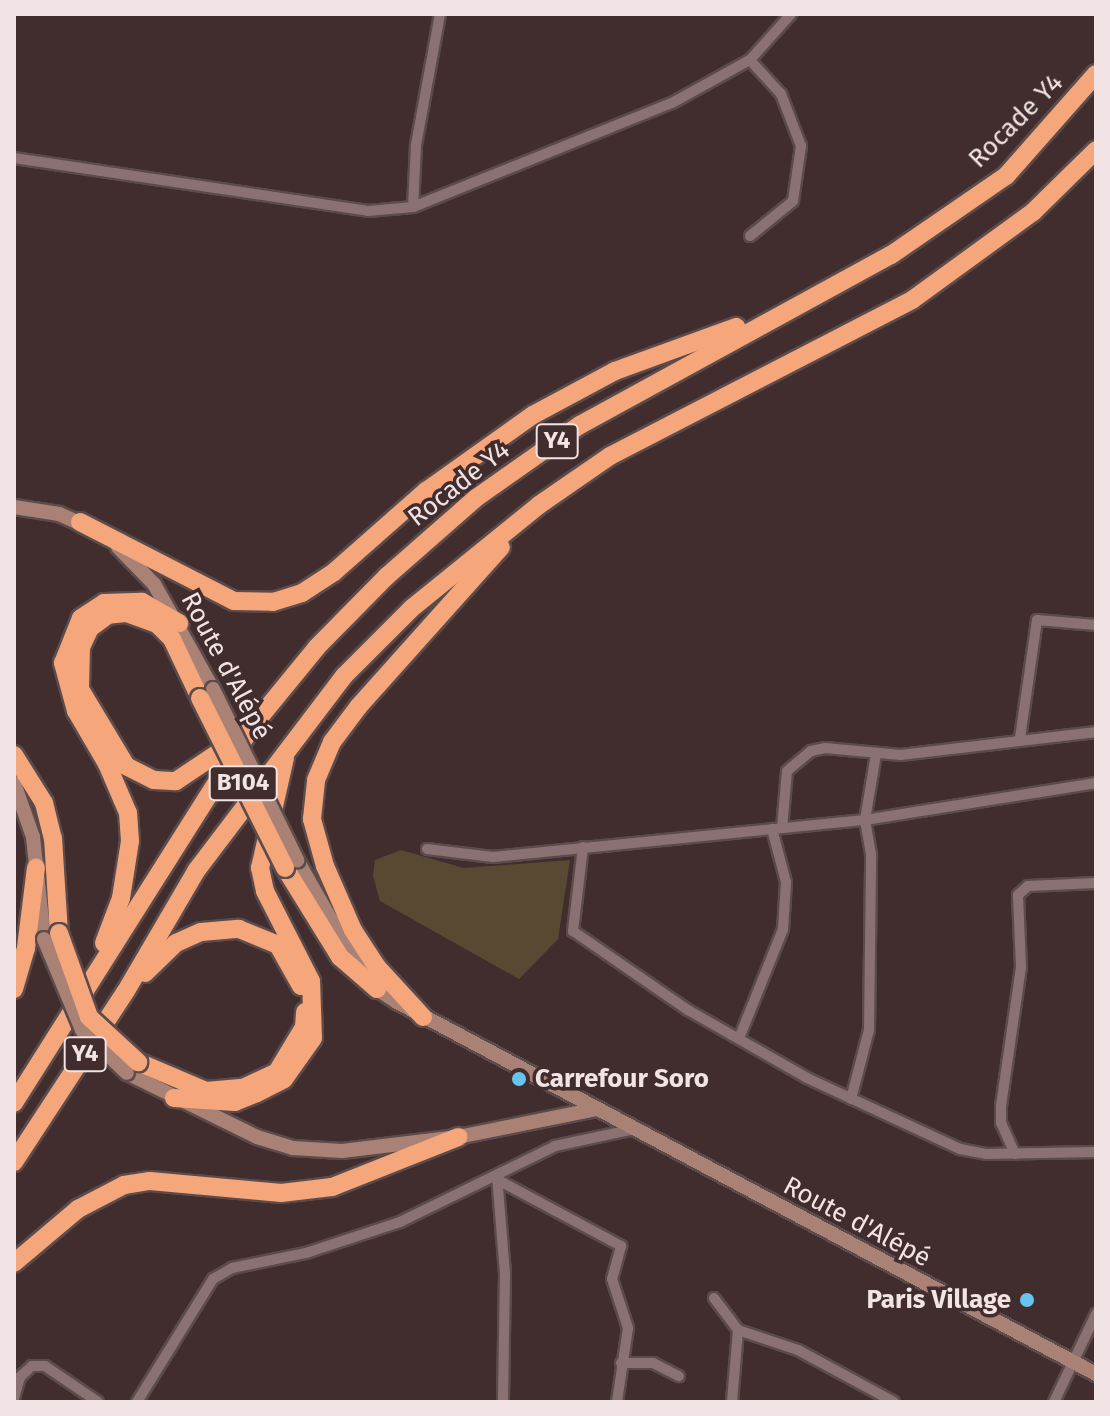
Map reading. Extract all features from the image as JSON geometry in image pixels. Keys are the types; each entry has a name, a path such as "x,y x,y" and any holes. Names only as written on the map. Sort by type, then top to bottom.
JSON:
{"highway":[{"name":"Rocade Y4","path":"14,1103 250,729 327,637 476,498 580,425 777,313 891,255 1006,176 1096,74"},
{"name":"Y4","path":"14,1162 126,991 196,871 344,676 412,608 539,505 610,456 912,300 1033,212 1096,150"},
{"path":"80,522 234,601 273,602 302,593 334,572 426,491 533,415 615,371 777,313"},
{"path":"423,1017 377,967 353,930 325,866 312,819 316,780 332,742 359,706 539,505"},
{"path":"89,982 121,898 130,841 128,813 107,764 76,711 63,663 81,618 104,603 142,602 179,623"},
{"path":"206,693 172,639 157,624 126,613 108,615 90,628 81,647 80,689 126,766 139,775 176,781 250,729"},
{"name":"B104","path":"206,693 340,957 377,989"},
{"path":"174,1098 235,1102 257,1093 284,1079 313,1038 311,981 265,891 260,868 287,749"},
{"path":"14,755 44,803 53,838 51,936 89,1017 133,1068 206,1091 243,1088 277,1072 304,1027 305,1001 299,978 278,945 239,929 201,932 176,943 126,991"},
{"path":"14,989 26,948 36,868"},
{"path":"14,1263 78,1209 124,1185 150,1181 281,1193 332,1187 458,1137"}],"main road":[{"name":"Route d'Alépé","path":"14,507 36,508 80,522 124,551 179,623 206,693"},
{"path":"14,783 28,816 51,936"},
{"name":"Route d'Alépé","path":"377,989 423,1017 1096,1374"},
{"path":"133,1068 174,1098 293,1148 342,1151 458,1137 598,1109"}],"street":[{"path":"413,207 416,145 440,14"},
{"path":"14,158 368,211 413,207 672,103 750,60 791,14"},
{"path":"750,60 781,94 801,146 798,191 750,236"},
{"path":"1020,738 1037,620 1096,625"},
{"path":"740,1036 783,929 786,882 777,828 787,771 797,757 825,748 876,754 920,754 1020,738 1096,732"},
{"path":"851,1099 867,1038 872,990 867,918 871,854 865,820 876,754"},
{"path":"427,849 493,857 865,820 1096,783"},
{"path":"583,847 573,931 664,995 851,1099 960,1149 1015,1154 1096,1152"},
{"path":"1015,1154 1001,1123 1001,1106 1021,967 1018,895 1028,886 1096,883"},
{"path":"137,1402 213,1279 232,1268 306,1253 400,1222 497,1178 555,1146 634,1129"},
{"path":"497,1178 621,1246 612,1279 628,1328 617,1402"},
{"path":"497,1178 505,1273 503,1402"},
{"path":"714,1298 738,1330 798,1350 894,1402"},
{"path":"1054,1402 1096,1314"},
{"path":"732,1402 738,1330"},
{"path":"621,1363 653,1363 679,1376"},
{"path":"14,1398 20,1377 32,1366 45,1366 98,1402"}],"shaded area":[{"path":"401,850 464,868 570,860 558,939 519,979 380,901 373,876 375,860"}],"place":[{"name":"Carrefour Soro","path":"519,1079"},
{"name":"Paris Village","path":"1027,1300"}]}
